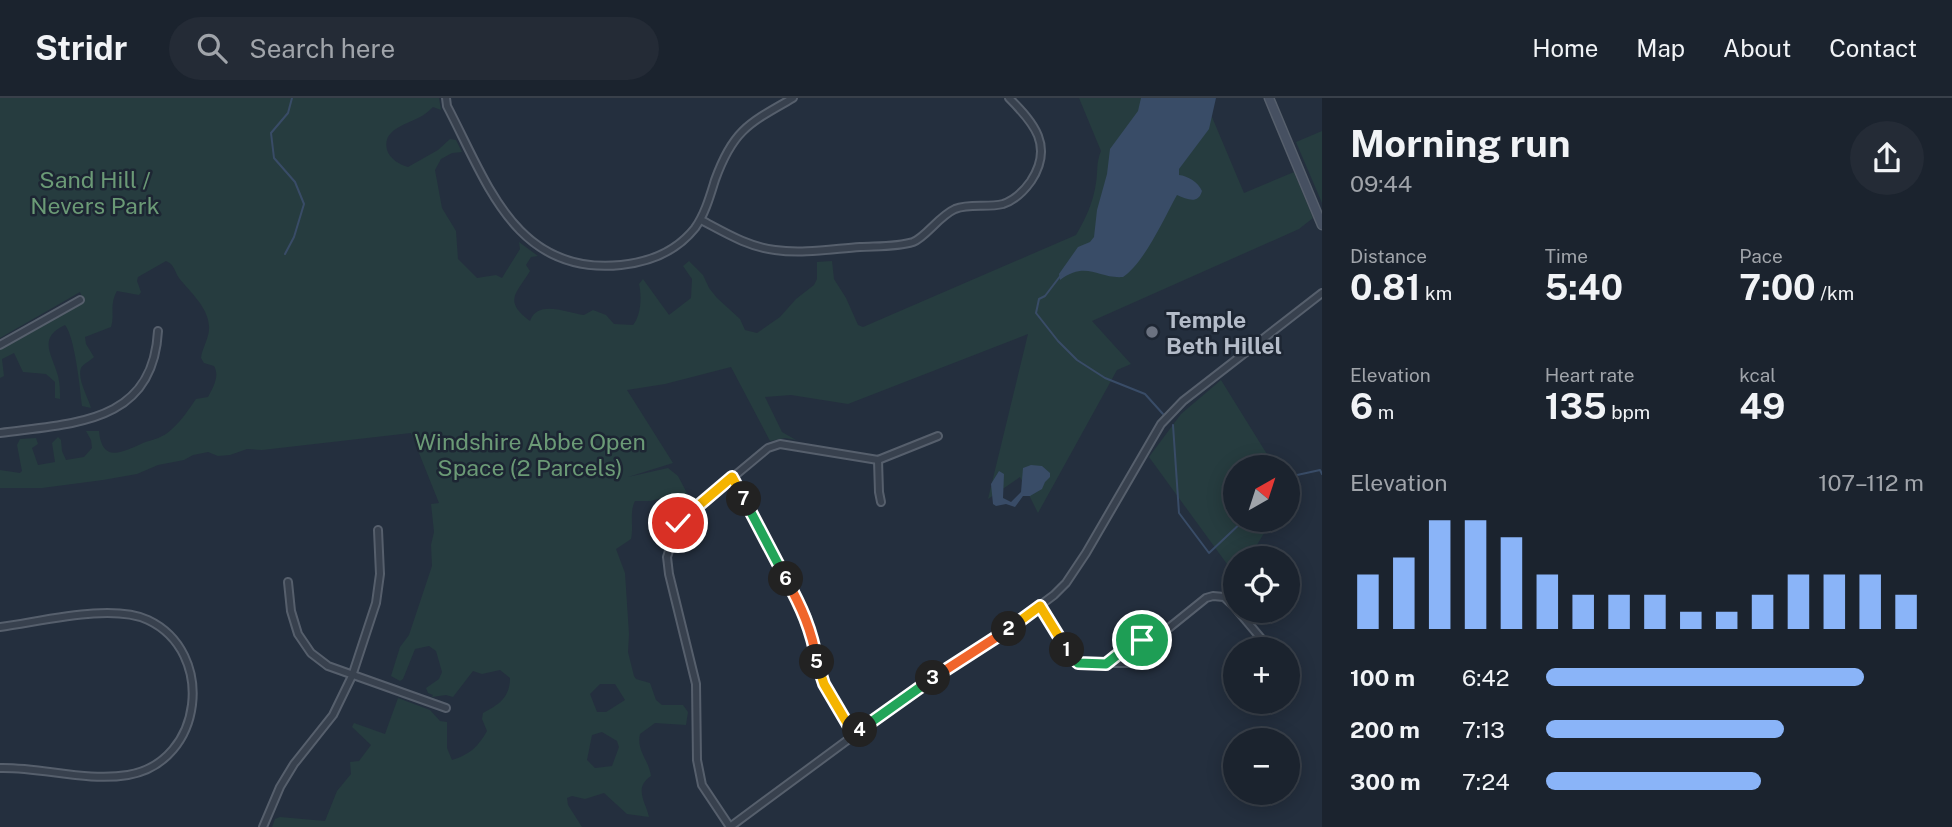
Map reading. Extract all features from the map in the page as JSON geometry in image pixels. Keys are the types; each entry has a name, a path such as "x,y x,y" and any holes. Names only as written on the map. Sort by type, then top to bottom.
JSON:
{"street":[{"path":"446,98 447,106 483,177 507,218 521,234 551,254 587,265 604,267 640,263 671,250 692,232 701,219 721,164 735,137 756,119 793,98"},
{"path":"701,219 751,245 775,250 828,249 917,241 942,216 970,206 1002,204 1018,196 1030,183 1039,167 1042,152 1040,138 1028,117 1009,98"},
{"path":"1269,98 1322,225"},
{"path":"937,436 878,460 780,444 768,448 678,523 667,557 668,574 696,684 696,760 702,785 730,827 854,735 1040,606 1066,583 1161,424 1184,401 1322,293"},
{"path":"0,345 80,300"},
{"path":"0,433 94,419 113,411 131,397 145,380 157,350 158,331"},
{"path":"878,460 878,492 881,502"},
{"path":"732,477 806,615 824,684 854,735"},
{"path":"263,827 294,764 332,715 352,676 376,603 380,574 378,530"},
{"path":"288,582 291,611 298,634 311,653 328,666 352,676 446,708"},
{"path":"1149,644 1210,596 1223,597"},
{"path":"1040,606 1074,661 1084,664 1106,664 1142,662 1150,652 1149,644 1145,640 1136,641 1106,664"},
{"path":"0,627 102,613 125,613 149,621 169,636 186,659 193,681 193,693 188,726 177,745 156,763 130,774 101,776 0,768"},
{"path":"1249,623 1260,637"}],"green space":[{"path":"0,98 439,98 441,110 433,107 422,116 396,129 388,137 387,150 396,161 408,167 438,150 450,139 456,140 462,152 452,153 441,159 435,170 442,208 456,231 458,259 477,278 496,275 502,278 520,249 519,242 538,256 531,257 526,265 530,271 514,302 530,321 534,314 546,309 584,315 593,310 606,315 614,324 633,325 639,311 639,284 643,279 669,315 691,298 692,279 683,266 689,261 703,275 717,298 740,319 745,330 757,333 780,317 796,299 814,285 817,279 817,262 832,261 834,279 858,325 863,327 1076,235 1093,197 1101,151 1079,98 1204,98 1244,193 1294,172 1313,218 1299,229 1092,321 1131,364 1117,370 1038,513 1020,477 988,499 1028,334 848,404 791,395 765,397 782,432 796,440 785,438 770,441 731,367 665,384 627,390 673,463 628,477 668,468 678,476 689,497 683,504 677,504 665,497 651,501 635,501 631,539 616,549 625,573 628,652 634,676 650,683 656,700 662,705 683,705 688,712 686,725 655,723 640,734 641,751 651,776 642,790 649,817 627,814 604,793 585,799 572,796 567,798 568,805 582,827 272,827 275,819 280,817 325,821 337,791 351,774 350,762 359,761 371,745 352,727 354,723 385,734 398,698 430,710 440,721 447,722 447,748 452,760 468,753 480,742 487,731 482,719 483,713 498,704 508,691 510,678 500,670 482,674 473,671 453,697 432,697 426,688 439,679 442,672 436,651 429,646 415,649 403,679 400,681 391,676 400,647 409,635 432,566 431,545 434,532 431,504 439,503 411,433 262,450 247,449 230,455 218,456 208,452 158,465 137,474 103,480 42,488 0,488 0,470 22,471 17,445 20,439 36,438 38,444 32,448 38,465 55,462 52,443 58,437 66,460 84,457 92,448 86,431 99,431 104,448 109,452 128,450 169,432 196,399 208,397 216,374 214,366 204,363 201,358 209,330 205,312 173,266 166,261 138,277 141,292 139,295 117,291 113,301 111,327 85,337 94,357 82,367 80,377 91,408 82,406 74,351 65,325 51,335 49,341 50,354 59,379 60,399 55,398 55,382 46,374 23,372 14,353 2,359 4,376 0,378 0,350 44,325 82,297 80,292 0,338","holes":["600,684 615,684 625,700 606,712 597,712 590,694","602,732 617,741 619,747 612,766 595,768 587,760 592,735"]},
{"path":"1322,131 1322,203 1296,142"},
{"path":"1221,380 1268,455 1223,455 1223,532 1265,532 1256,546 1223,546 1223,559 1149,457 1181,414"}],"water":[{"path":"1141,98 1216,98 1209,129 1179,169 1179,175 1189,178 1202,191 1198,198 1192,200 1177,195 1146,251 1123,277 1078,271 1060,280 1059,274 1078,247 1090,242 1094,237 1110,149 1138,111"},
{"path":"1031,465 1042,466 1050,473 1042,489 1030,496 1023,496 1015,507 993,504 991,484 999,471 1004,474 1003,498 1011,502 1021,492 1023,468"}],"waterway":[{"path":"285,254 294,237 304,204 295,182 274,158 271,133 288,113 292,98"},
{"path":"1061,275 1045,296 1039,299 1036,313 1077,360 1105,378 1145,394 1163,414"},
{"path":"1173,425 1179,513 1209,553 1231,532"},
{"path":"1300,474 1320,470 1322,474"}],"place":[{"name":"Temple Beth Hillel","path":"1152,332"}],"route":[{"path":"678,523 732,477 806,615 824,684 854,735 1040,606 1071,658 1078,663 1106,664 1136,641 1142,640"}],"park label":[{"name":"Sand Hill / Nevers Park","path":"95,192"},
{"name":"Windshire Abbe Open Space (2 Parcels)","path":"530,454"}]}
